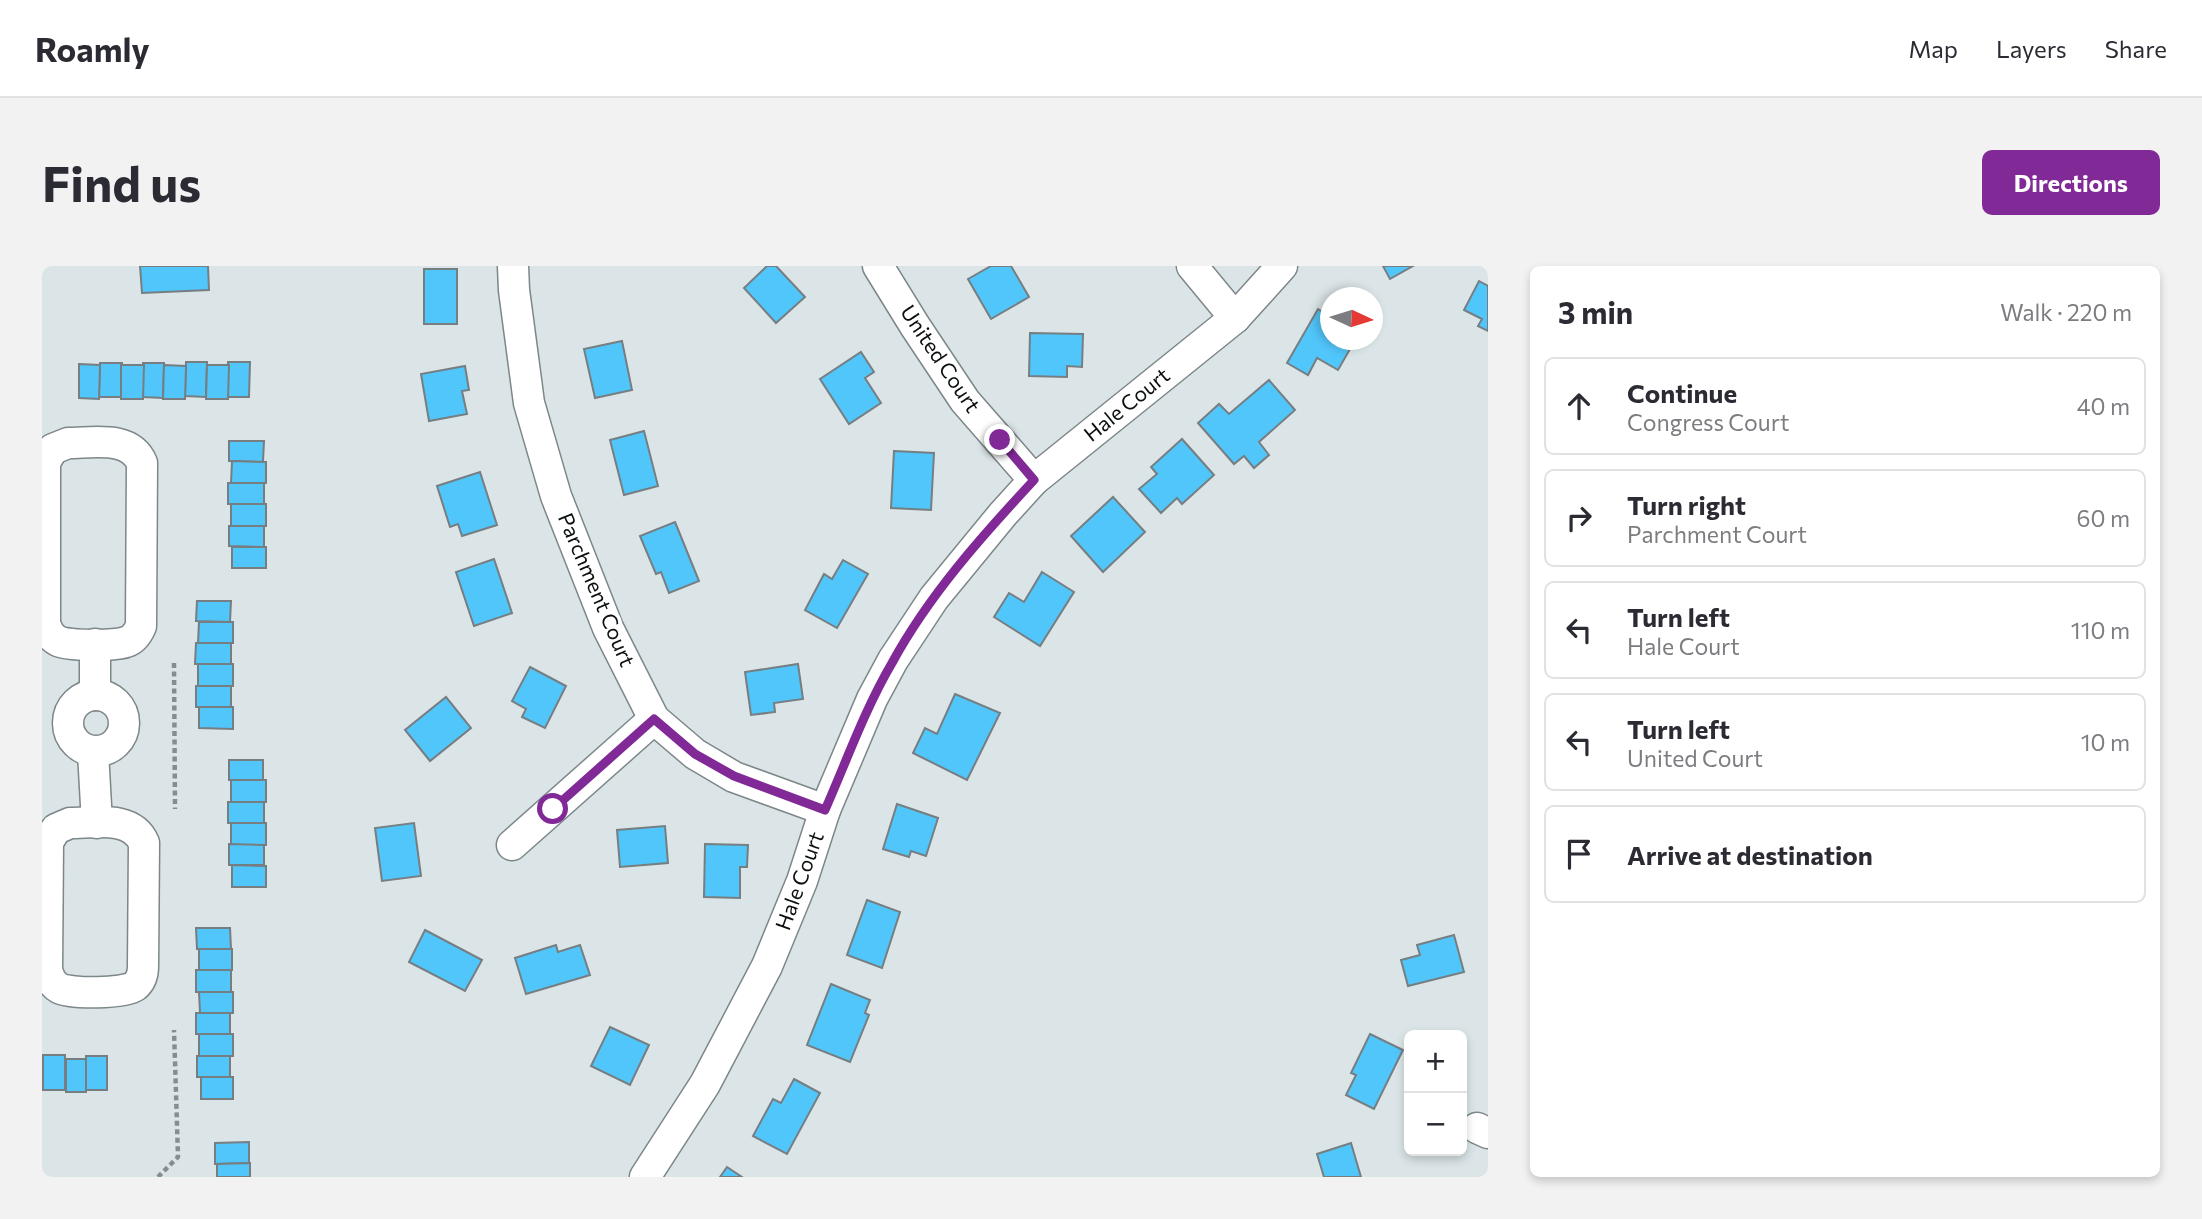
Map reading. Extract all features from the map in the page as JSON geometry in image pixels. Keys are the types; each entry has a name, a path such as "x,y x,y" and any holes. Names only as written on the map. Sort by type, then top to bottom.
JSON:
{"street":[{"name":"Parchment Court","path":"513,266 529,402 556,496 608,628 654,719 695,754 734,776 825,810"},
{"name":"United Court","path":"878,266 965,401 1034,480"},
{"path":"1192,266 1235,318"},
{"name":"Hale Court","path":"645,1177 705,1084 767,966 802,880 825,810 872,699 893,660 934,598 1034,480 1235,318 1282,266"},
{"path":"68,443 125,445 138,456 142,464 141,626 138,633 126,642 95,643 59,641 47,630 45,623 45,462 54,449 68,443"},
{"path":"95,643 95,695"},
{"path":"95,695 104,696 119,707 124,724 122,733 111,747 93,752 85,750 55,722 69,714 79,700 95,695"},
{"path":"512,845 654,719"},
{"path":"93,752 97,823"},
{"path":"97,823 128,825 141,835 144,843 143,974 134,986 128,989 68,991 54,984 47,970 48,842 51,835 62,825 97,823"}],"path":[{"path":"174,663 175,809"},
{"path":"158,1177 178,1157 174,1030"}],"building":[{"path":"140,266 208,266 209,290 142,293"},
{"path":"767,266 776,266 805,297 776,323 744,288"},
{"path":"991,266 1011,266 1029,297 991,319 968,279"},
{"path":"1383,266 1413,266 1390,279"},
{"path":"424,269 457,269 457,324 424,324"},
{"path":"1479,281 1488,286 1488,331 1478,326 1482,319 1464,310"},
{"path":"1318,309 1320,350 1349,350 1338,370 1317,358 1308,375 1287,363"},
{"path":"1030,333 1083,334 1082,367 1067,366 1067,377 1029,376"},
{"path":"622,341 632,390 595,398 584,349"},
{"path":"861,352 874,372 865,378 881,403 849,424 820,379"},
{"path":"186,362 207,362 206,397 185,396"},
{"path":"228,362 250,362 249,397 228,397"},
{"path":"100,363 122,363 121,397 99,397"},
{"path":"143,363 164,363 163,398 143,397"},
{"path":"79,364 100,365 99,399 79,398"},
{"path":"121,365 144,365 143,399 121,399"},
{"path":"164,365 186,366 185,399 163,399"},
{"path":"207,365 229,365 228,399 206,399"},
{"path":"465,366 469,390 462,391 467,414 429,421 421,374"},
{"path":"1269,380 1295,410 1259,442 1269,455 1254,468 1244,456 1234,464 1198,423 1219,404 1229,414"},
{"path":"644,431 658,486 624,495 610,440"},
{"path":"1182,439 1214,475 1182,504 1177,498 1161,513 1139,489 1157,474 1151,467"},
{"path":"229,441 264,441 263,462 229,461"},
{"path":"894,451 934,453 931,510 891,508"},
{"path":"232,461 266,462 266,483 231,483"},
{"path":"480,472 497,525 462,536 458,524 450,527 437,486"},
{"path":"228,483 264,483 264,504 228,504"},
{"path":"1113,497 1145,532 1103,572 1071,536"},
{"path":"231,504 266,504 266,526 231,526"},
{"path":"675,522 699,581 669,593 661,572 656,574 640,536"},
{"path":"229,526 264,526 264,547 229,546"},
{"path":"232,547 266,547 266,568 232,568"},
{"path":"494,559 512,613 474,626 456,572"},
{"path":"843,560 868,574 837,628 805,610 824,574 832,579"},
{"path":"1042,572 1074,592 1040,646 994,617 1009,593 1024,602"},
{"path":"197,601 231,601 230,622 196,621"},
{"path":"199,622 233,622 233,643 198,643"},
{"path":"196,643 231,643 231,664 195,664"},
{"path":"198,664 233,664 233,686 198,686"},
{"path":"798,664 803,699 774,703 775,712 751,715 745,672"},
{"path":"530,667 566,686 545,728 522,717 526,709 512,701"},
{"path":"196,686 231,686 231,707 196,707"},
{"path":"955,694 1000,713 967,780 913,753 925,728 937,734"},
{"path":"446,697 471,728 430,761 405,730"},
{"path":"199,707 233,707 233,729 199,728"},
{"path":"229,760 263,760 263,780 229,780"},
{"path":"231,780 266,780 266,802 231,802"},
{"path":"228,802 264,802 264,823 228,823"},
{"path":"897,804 938,818 926,856 911,851 909,857 883,849"},
{"path":"231,823 266,823 266,845 231,845"},
{"path":"414,823 421,876 382,881 375,828"},
{"path":"665,826 668,863 620,867 617,830"},
{"path":"229,844 264,845 264,865 229,865"},
{"path":"705,844 748,845 747,867 740,867 740,898 704,897"},
{"path":"232,865 266,866 266,887 232,887"},
{"path":"867,900 900,912 882,968 847,955"},
{"path":"196,928 230,928 231,949 197,949"},
{"path":"425,930 482,960 465,991 409,962"},
{"path":"1454,935 1464,972 1408,986 1401,960 1420,955 1417,945"},
{"path":"556,945 558,952 580,945 590,975 526,994 515,958"},
{"path":"199,949 232,949 232,970 199,970"},
{"path":"196,970 231,970 231,992 196,992"},
{"path":"831,984 870,1000 865,1013 869,1015 850,1062 807,1045"},
{"path":"199,992 233,992 233,1013 200,1013"},
{"path":"196,1013 230,1013 230,1034 196,1034"},
{"path":"610,1027 649,1045 630,1085 591,1066"},
{"path":"199,1034 233,1034 233,1056 199,1056"},
{"path":"1370,1034 1403,1050 1374,1109 1346,1095 1356,1075 1351,1073"},
{"path":"43,1055 65,1055 65,1090 43,1090"},
{"path":"86,1056 107,1056 107,1090 86,1090"},
{"path":"197,1056 230,1056 230,1077 197,1077"},
{"path":"66,1059 86,1059 86,1092 66,1092"},
{"path":"201,1077 233,1077 233,1099 201,1099"},
{"path":"794,1079 820,1093 787,1154 753,1136 773,1099 781,1103"},
{"path":"249,1142 249,1163 215,1164 215,1143"},
{"path":"1351,1143 1361,1177 1324,1177 1317,1154"},
{"path":"250,1163 250,1177 217,1177 217,1164"},
{"path":"727,1167 742,1177 720,1177"}],"route":[{"path":"553,809 654,719 695,754 734,776 825,810 872,699 893,660 934,598 970,552 1034,480 1000,440"}]}
